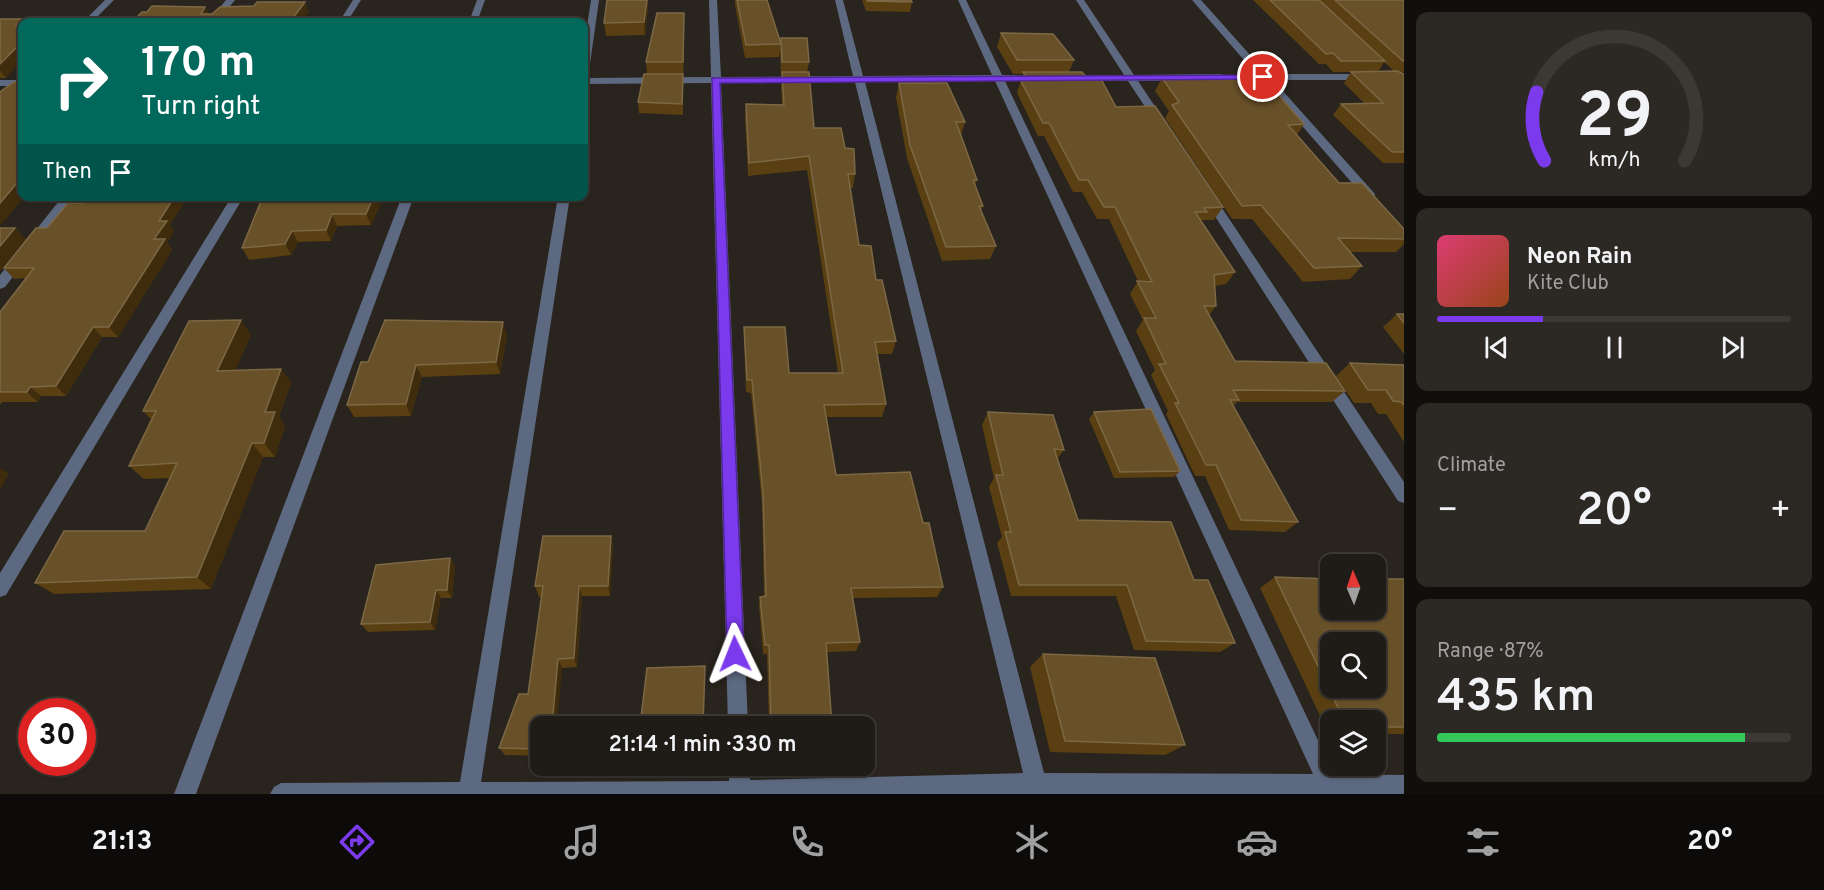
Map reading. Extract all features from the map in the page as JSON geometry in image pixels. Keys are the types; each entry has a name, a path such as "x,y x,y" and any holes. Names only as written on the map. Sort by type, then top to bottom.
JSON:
{"street":[{"path":"91,18 110,0"},
{"path":"215,18 231,0"},
{"path":"346,18 357,0"},
{"path":"474,18 481,0"},
{"path":"588,50 595,0"},
{"path":"713,0 738,716"},
{"path":"838,0 1036,783"},
{"path":"962,0 1328,784"},
{"path":"1080,0 1171,137"},
{"path":"1196,0 1380,208"},
{"path":"1384,69 1404,88"},
{"path":"588,78 715,80 1227,77"},
{"path":"1239,77 1404,77"},
{"path":"0,82 18,86"},
{"path":"1203,187 1404,496"},
{"path":"0,284 66,201"},
{"path":"0,589 235,201"},
{"path":"185,794 406,201"},
{"path":"469,793 563,201"},
{"path":"739,776 740,791"},
{"path":"281,794 740,791 1036,783 1404,785"}],"building":[{"path":"607,0 647,0 644,22 604,23"},
{"path":"737,0 767,0 781,44 746,45"},
{"path":"911,0 912,2 867,1"},
{"path":"1270,0 1319,0 1385,61 1341,61 1333,53 1326,54"},
{"path":"1335,0 1404,0 1404,61 1403,61"},
{"path":"257,2 305,2 293,18 136,18 152,6 205,7 201,14 212,14 220,7 254,6"},
{"path":"657,13 684,13 683,62 646,62"},
{"path":"0,19 18,19 16,26 18,26 18,46 0,64"},
{"path":"1001,33 1053,34 1074,60 1017,60"},
{"path":"781,38 807,38 809,62 782,62"},
{"path":"1397,71 1404,74 1404,152 1392,152 1341,104 1383,103 1351,72"},
{"path":"782,72 809,72 814,128 841,128 845,148 854,149 855,174 848,174 859,245 871,246 876,280 882,280 896,341 875,342 886,404 824,405 836,475 910,472 923,523 929,523 943,587 851,588 860,642 826,643 831,716 771,716 769,645 765,645 760,597 766,596 763,493 752,380 747,380 744,327 785,327 789,373 843,373 809,156 749,163 746,104 784,105"},
{"path":"1023,72 1082,72 1088,79 1101,79 1116,107 1155,106 1223,207 1204,208 1207,212 1195,212 1235,272 1214,275 1216,306 1204,306 1235,361 1326,363 1345,391 1233,390 1239,400 1230,400 1298,522 1241,520 1216,465 1206,465 1175,403 1179,403 1159,364 1166,364 1144,318 1156,318 1137,281 1152,282 1115,207 1104,207 1088,180 1079,180 1049,123 1043,123 1021,81 1028,80"},
{"path":"644,74 683,74 682,104 638,102"},
{"path":"1263,77 1304,124 1288,125 1339,183 1362,183 1404,229 1404,239 1338,238 1362,266 1314,268 1261,205 1242,206 1172,105 1179,102 1162,78"},
{"path":"14,82 18,82 18,182 0,203 0,92"},
{"path":"899,83 947,83 965,122 956,122 977,180 973,180 983,206 979,206 996,246 946,247 910,145"},
{"path":"85,201 172,201 159,221 167,221 154,239 165,239 109,327 93,327 56,386 30,387 27,392 0,392 0,312 34,268 4,268 36,228 47,228 68,203 84,203"},
{"path":"261,201 372,201 366,214 332,214 326,230 292,231 285,244 242,248"},
{"path":"0,228 15,228 0,246"},
{"path":"1397,314 1404,314 1404,323"},
{"path":"241,320 217,371 281,369 265,412 275,412 264,443 252,443 197,577 35,583 64,531 145,531 177,463 129,466 156,411 143,411 189,321"},
{"path":"385,320 503,322 496,362 416,365 406,404 347,405 361,362 368,362"},
{"path":"1350,363 1404,365 1404,405 1393,401 1386,390 1368,390"},
{"path":"1151,409 1180,471 1120,472 1094,412"},
{"path":"988,412 1053,415 1064,450 1054,449 1078,520 1171,522 1194,580 1208,580 1235,643 1146,641 1127,585 1019,585 1005,532 1011,532 996,475 1003,475"},
{"path":"543,536 611,536 608,586 579,586 574,658 558,659 553,716 530,716 530,749 499,748 519,694 528,694 543,586 535,586"},
{"path":"450,558 447,590 436,590 430,622 361,624 376,565"},
{"path":"1275,577 1320,579 1320,620 1386,620 1386,579 1404,579 1404,727 1386,727 1386,710 1339,710 1333,698 1386,698 1386,632 1320,632 1320,670"},
{"path":"1043,654 1155,658 1185,745 1065,741"},
{"path":"705,666 703,716 641,716 647,668"}],"route":[{"path":"735,654 715,80 1263,77"}]}
